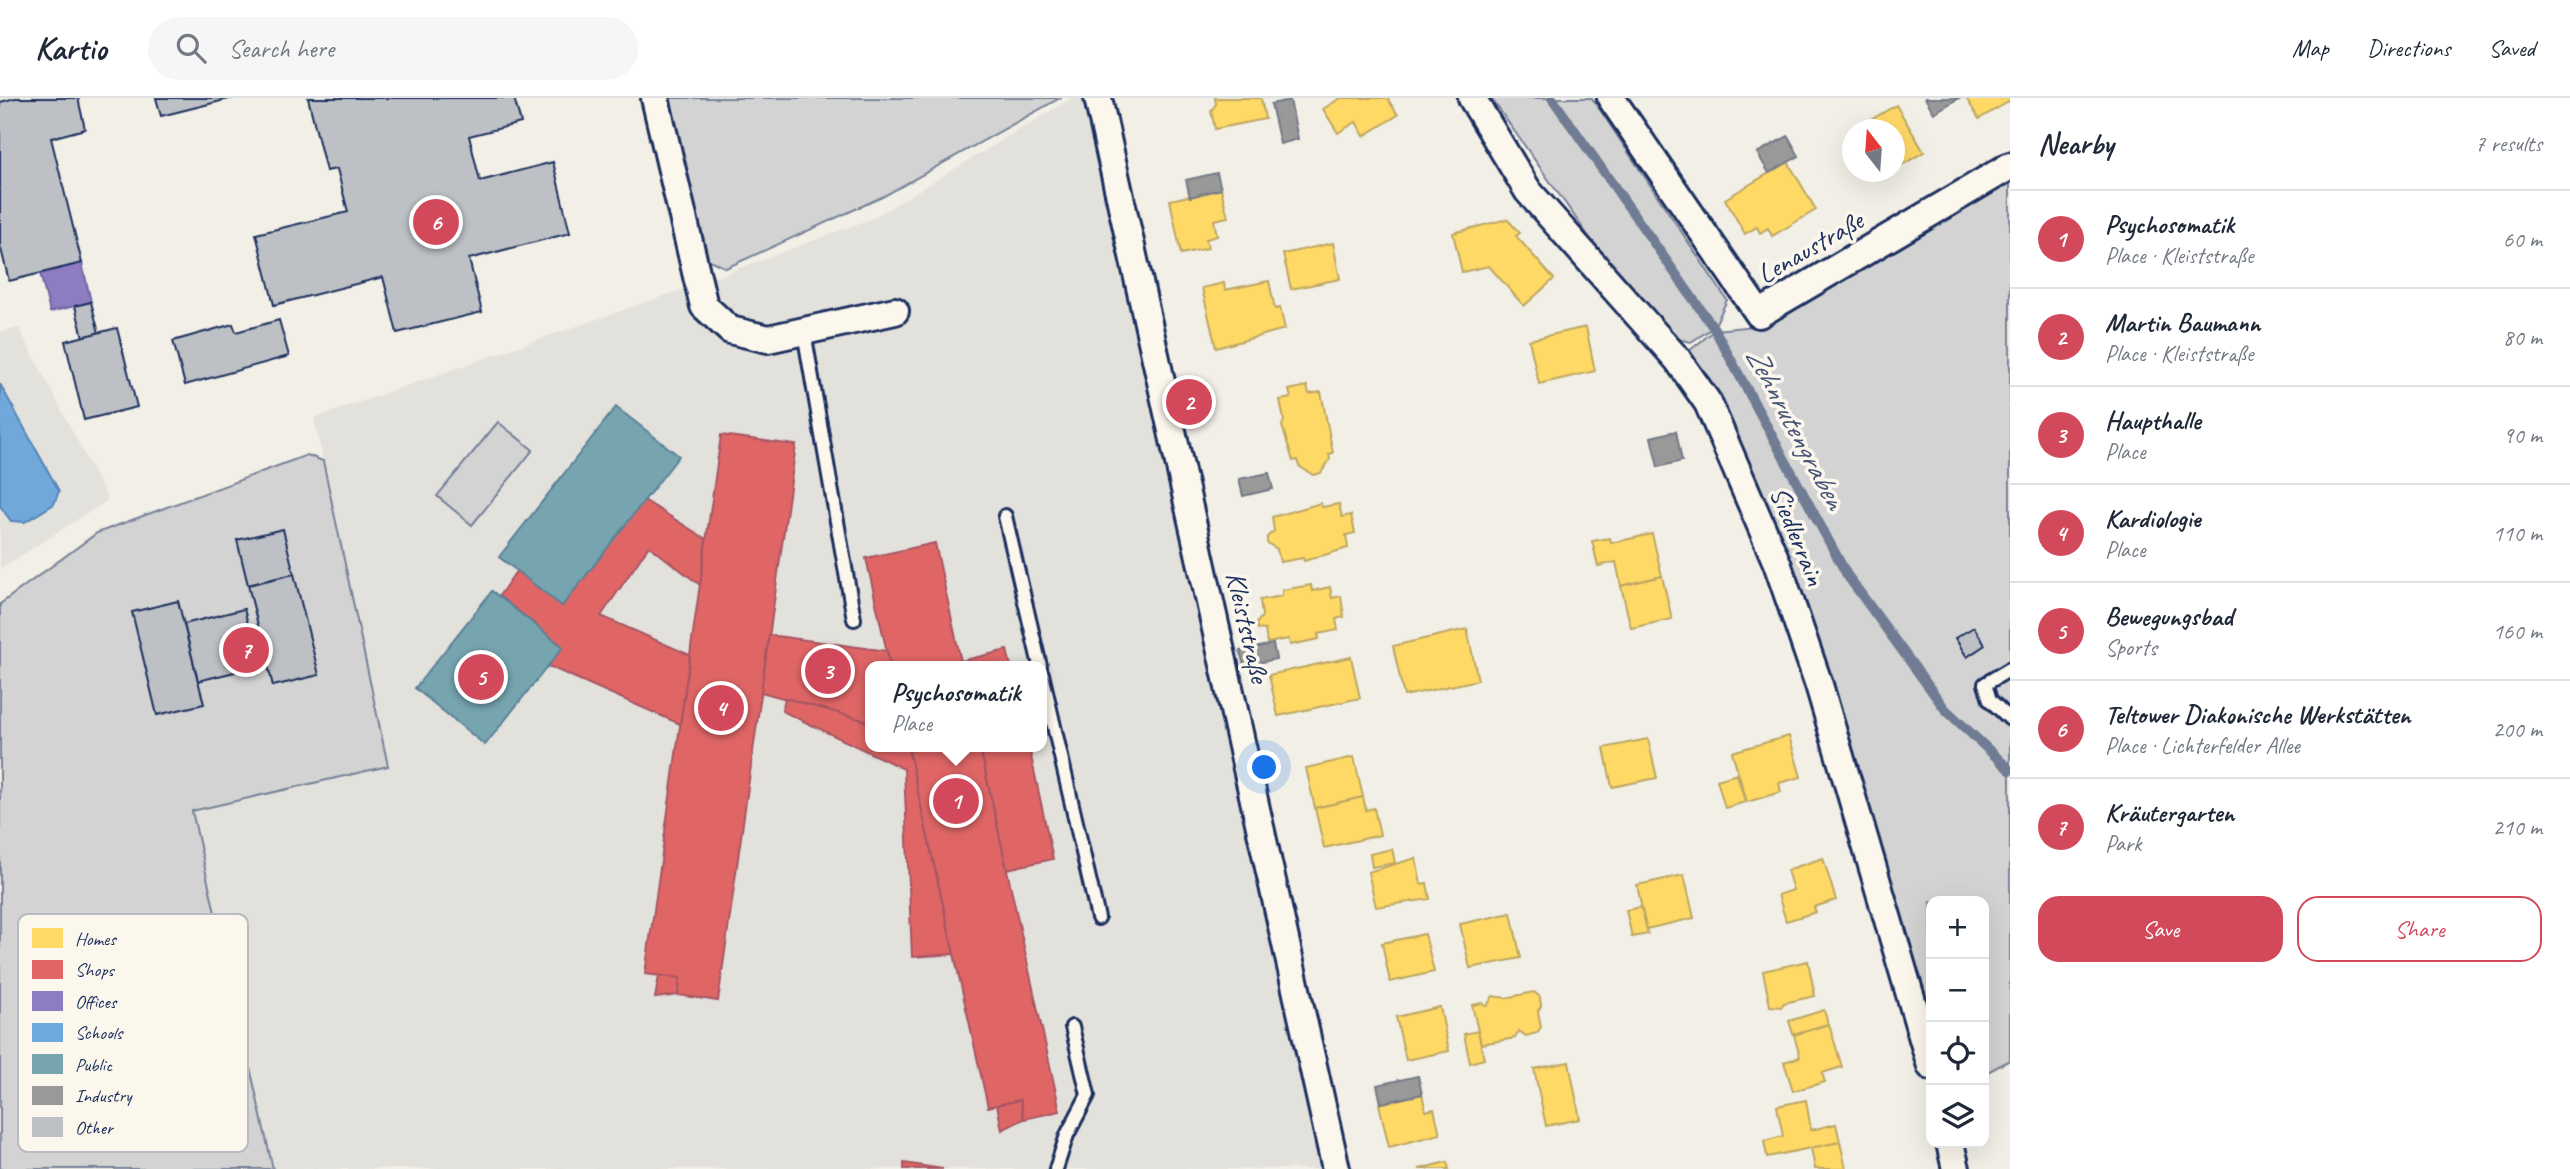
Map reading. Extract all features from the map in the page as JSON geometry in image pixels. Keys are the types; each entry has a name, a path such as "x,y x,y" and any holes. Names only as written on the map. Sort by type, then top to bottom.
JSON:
{"street":[{"path":"655,98 704,306 730,330 768,339 895,311"},
{"name":"Kleiststraße","path":"1098,98 1336,1169"},
{"name":"Siedlerrain","path":"1472,98 1528,191 1678,360 1708,403 1777,563 1819,685 1926,1049"},
{"name":"Lenaustraße","path":"1611,98 1759,314 2010,166"},
{"path":"1951,1148 1956,1169"}],"lane":[{"path":"804,332 854,619"},
{"path":"1005,516 1039,661"},
{"path":"2010,669 1985,684 1990,700 2010,719"},
{"path":"1047,696 1098,918"},
{"path":"1056,1169 1068,1135 1088,1095 1072,1027"}],"shaded area":[{"path":"665,98 1060,98 882,197 726,268 701,256"},
{"path":"1072,98 1098,98 1340,1169 273,1169 248,1059 248,914 215,914 192,811 388,766 314,418 698,284 873,218"},
{"path":"1491,98 1592,98 1727,300 1714,327 1691,342 1673,338 1604,258"},
{"path":"2010,183 2010,1060 1989,1071 1989,896 1926,896 1926,1008 1819,685 1678,360 1715,330 1765,325"},
{"path":"19,328 108,500 0,569 0,332"},
{"path":"498,422 533,450 472,525 437,496"},
{"path":"307,455 323,461 388,766 192,811 215,914 18,914 18,1152 248,1152 248,1059 273,1169 0,1169 0,604 97,533"}],"building: Homes":[{"path":"1215,98 1261,98 1265,119 1215,129 1211,111 1216,104"},
{"path":"1341,98 1387,98 1398,115 1364,136 1356,122 1338,133 1323,109"},
{"path":"1966,98 2010,98 2010,101 1979,119"},
{"path":"1896,105 1904,119 1872,119"},
{"path":"1905,120 1924,152 1905,163"},
{"path":"1788,162 1816,210 1772,236 1768,228 1760,233 1757,227 1745,234 1725,199"},
{"path":"1221,189 1228,217 1214,220 1217,236 1206,239 1208,248 1181,254 1170,200"},
{"path":"1507,219 1520,233 1516,236 1554,279 1524,306 1489,266 1462,272 1453,233"},
{"path":"1333,243 1340,279 1291,289 1283,254"},
{"path":"1269,281 1275,309 1280,308 1285,329 1216,348 1202,288 1224,283 1225,290"},
{"path":"1586,327 1595,371 1539,384 1529,340"},
{"path":"1307,386 1309,394 1321,392 1333,453 1329,454 1330,459 1321,473 1313,475 1299,466 1297,460 1293,461 1282,426 1284,420 1280,400 1291,398 1289,390"},
{"path":"1321,503 1322,507 1339,504 1342,517 1351,515 1355,533 1346,535 1348,548 1304,561 1303,558 1280,562 1277,549 1267,543 1267,537 1274,531 1272,517"},
{"path":"1652,534 1662,576 1621,586 1616,562 1598,566 1592,541 1610,538 1611,543"},
{"path":"1662,576 1672,619 1631,628 1621,586"},
{"path":"1311,585 1312,591 1330,587 1332,598 1341,596 1344,617 1336,619 1338,630 1318,634 1319,639 1290,645 1289,639 1267,643 1265,630 1258,629 1256,624 1262,616 1260,600 1282,596 1282,590"},
{"path":"1467,629 1478,680 1404,696 1393,646"},
{"path":"1351,657 1360,698 1278,716 1269,675"},
{"path":"1789,736 1801,777 1779,783 1781,792 1747,802 1732,752"},
{"path":"1648,739 1657,778 1612,787 1604,748"},
{"path":"1354,757 1363,797 1315,808 1306,768"},
{"path":"1737,774 1745,802 1725,808 1717,780"},
{"path":"1363,797 1366,810 1374,808 1380,835 1324,848 1315,808"},
{"path":"1392,849 1395,863 1372,867 1370,854"},
{"path":"1416,858 1421,884 1427,883 1430,899 1376,907 1368,872"},
{"path":"1823,858 1836,900 1814,907 1816,912 1786,921 1778,895 1793,890 1787,870"},
{"path":"1684,875 1694,918 1646,929 1637,885"},
{"path":"1641,907 1648,934 1632,937 1626,910"},
{"path":"1511,913 1521,958 1470,968 1460,924"},
{"path":"1425,934 1434,972 1390,982 1382,943"},
{"path":"1808,961 1815,996 1784,1003 1781,1007 1770,1006 1763,971"},
{"path":"1534,992 1540,997 1541,1006 1538,1011 1541,1027 1537,1033 1526,1036 1519,1031 1515,1038 1481,1044 1472,1005 1482,1003 1487,1006 1493,996 1506,998"},
{"path":"1440,1007 1449,1051 1406,1060 1396,1017"},
{"path":"1824,1010 1828,1024 1793,1034 1789,1021"},
{"path":"1829,1024 1842,1067 1822,1073 1825,1082 1793,1091 1784,1062 1800,1057 1794,1035"},
{"path":"1478,1031 1484,1059 1470,1063 1464,1034"},
{"path":"1569,1062 1580,1119 1546,1126 1534,1069"},
{"path":"1422,1094 1426,1111 1434,1109 1440,1134 1389,1147 1379,1104"},
{"path":"1806,1100 1811,1130 1836,1124 1840,1142 1767,1157 1764,1141 1783,1136 1777,1106"},
{"path":"1840,1142 1846,1169 1815,1169 1811,1148"},
{"path":"1447,1162 1449,1169 1419,1169"}],"building: Shops":[{"path":"721,435 796,445 718,1001 678,995 680,978 645,974"},
{"path":"644,500 706,539 700,585 649,546 601,616 690,655 680,724 548,666 563,647 499,596 517,570 562,606"},
{"path":"935,543 961,661 889,661 866,558"},
{"path":"769,635 887,651 889,661 865,661 865,721 761,692"},
{"path":"1007,650 1010,661 961,661"},
{"path":"785,698 865,721 865,750 782,711"},
{"path":"868,752 909,752 954,954 912,957 904,769"},
{"path":"909,752 981,752 1060,1111 1024,1119 1020,1100 988,1107"},
{"path":"981,752 1030,752 1053,859 1007,869"},
{"path":"659,976 680,978 678,995 655,998"},
{"path":"1020,1100 1024,1119 1002,1130 997,1105"},
{"path":"904,1163 943,1169 904,1169"}],"building: Offices":[{"path":"82,263 91,302 50,312 40,273"}],"building: Schools":[{"path":"0,384 59,491 54,504 25,522 11,521 0,506"}],"building: Public":[{"path":"616,407 679,456 562,606 499,557"},
{"path":"492,591 563,647 485,745 415,688"}],"building: Industry":[{"path":"1925,98 1959,98 1934,113"},
{"path":"1290,100 1298,139 1280,144 1271,104"},
{"path":"1788,136 1799,156 1769,173 1757,153"},
{"path":"1217,173 1221,189 1190,197 1186,180"},
{"path":"1676,431 1682,461 1658,467 1651,437"},
{"path":"1269,473 1273,489 1243,496 1239,479"},
{"path":"1273,644 1276,659 1244,666 1240,651"},
{"path":"1418,1076 1422,1094 1381,1103 1377,1085"}],"building: Other":[{"path":"15,98 78,98 85,129 51,138 82,263 9,281 0,245 0,102"},
{"path":"156,98 233,98 161,116"},
{"path":"308,98 514,98 521,123 469,136 480,181 553,162 570,233 469,259 482,312 397,333 383,277 274,305 256,234 348,212 337,169 326,171"},
{"path":"91,302 99,333 83,337 75,306"},
{"path":"279,320 289,356 185,385 173,341 233,324 236,332"},
{"path":"117,328 137,407 84,420 65,341"},
{"path":"283,529 294,574 248,585 237,540"},
{"path":"294,574 319,675 273,686 248,585"},
{"path":"178,601 204,704 157,715 132,612"},
{"path":"244,609 259,666 198,681 184,624"},
{"path":"1974,627 1985,645 1967,657 1955,638"}],"waterway":[{"name":"Zehnrutengraben","path":"1552,98 1715,330 1847,575 1945,709 2010,770"}],"place":[{"name":"Teltower Diakonische Werkstätten","path":"436,222"},
{"name":"Martin Baumann","path":"1189,402"},
{"name":"Kräutergarten","path":"246,650"},
{"name":"Haupthalle","path":"828,671"},
{"name":"Bewegungsbad","path":"481,677"},
{"name":"Kardiologie","path":"721,708"},
{"name":"Psychosomatik","path":"956,801"}]}
